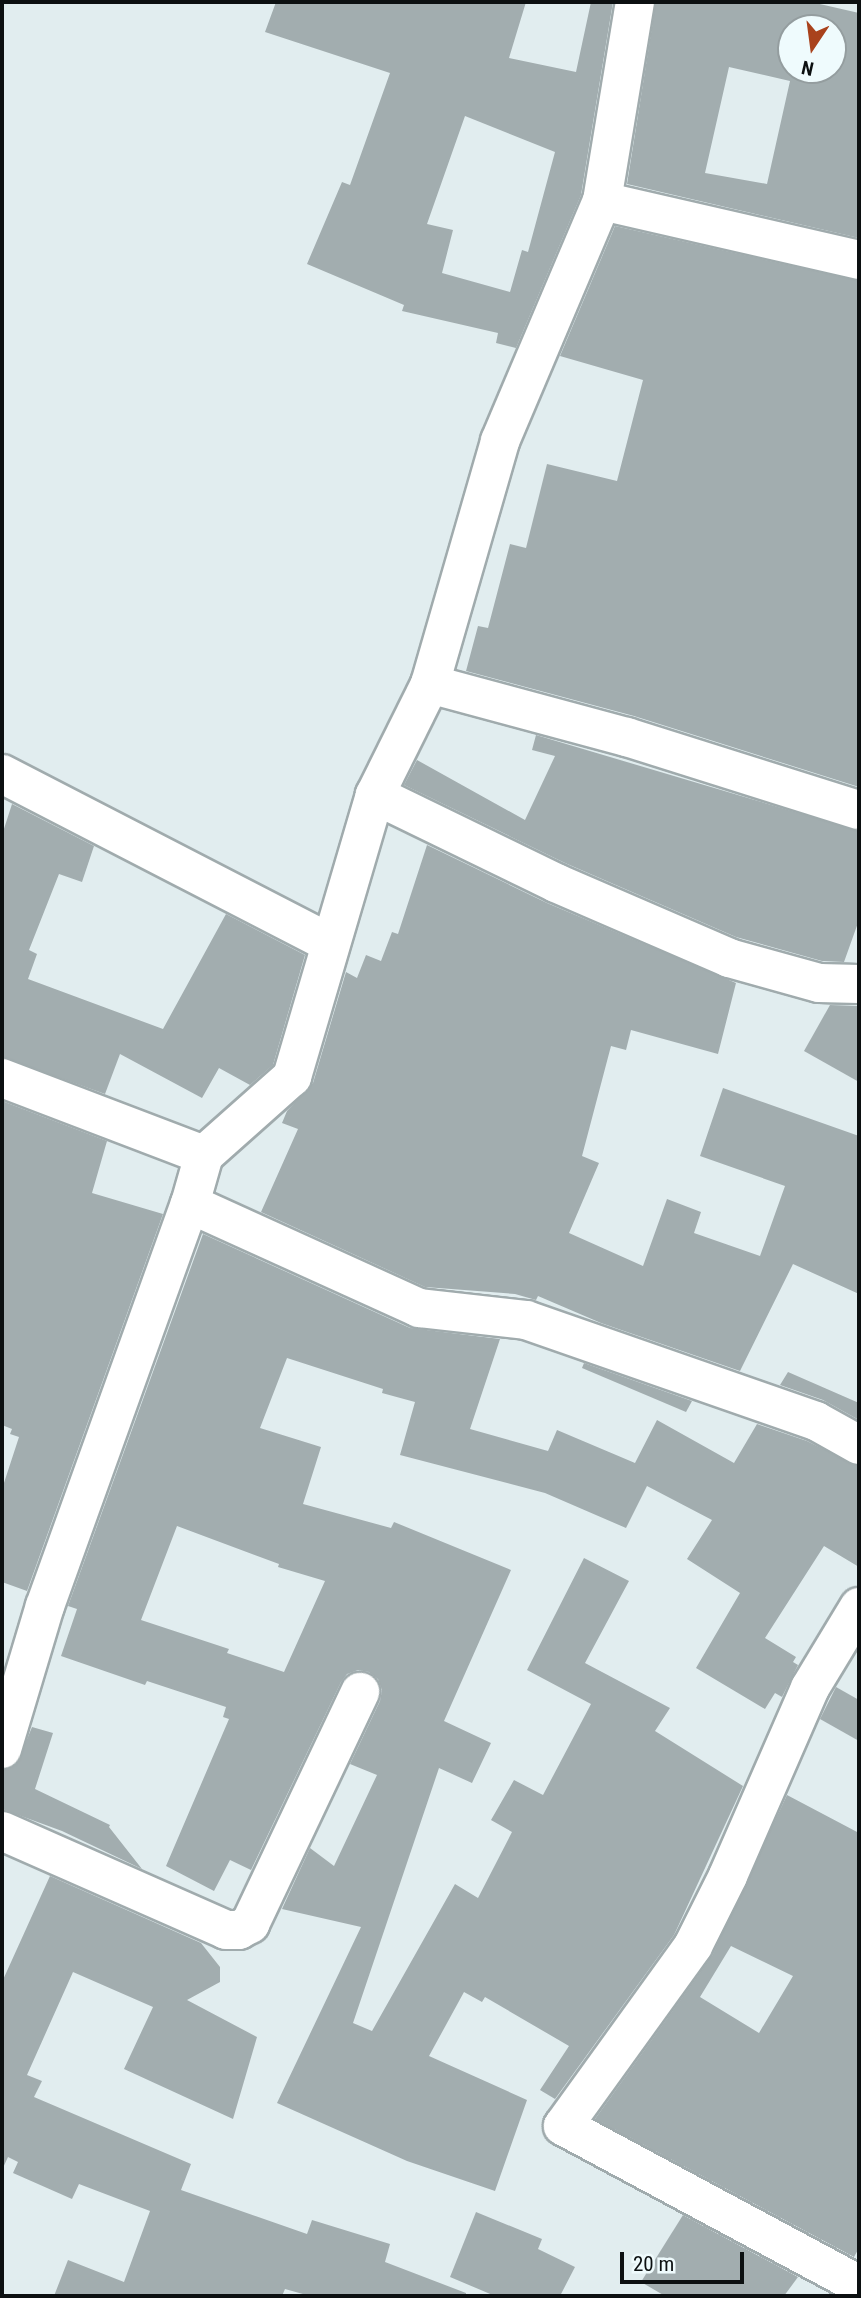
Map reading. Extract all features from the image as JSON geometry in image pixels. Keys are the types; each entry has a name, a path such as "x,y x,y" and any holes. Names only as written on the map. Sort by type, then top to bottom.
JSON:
{"street":[{"path":"2,1749 44,1606 190,1204 204,1156 292,1077 375,795 430,684 500,441 602,201 635,2"},
{"path":"602,201 859,260"},
{"path":"430,684 627,737 859,810"},
{"path":"2,774 330,943"},
{"path":"375,795 556,883 729,958 819,983 859,984"},
{"path":"2,1078 204,1156"},
{"path":"190,1204 419,1308 526,1320 816,1421 859,1445"},
{"path":"859,1607 810,1688 728,1876 693,1946 563,2126 859,2285"},
{"path":"2,1831 226,1930 239,1930 250,1924 360,1692"}],"building":[{"path":"276,2 526,2 509,58 576,72 591,2 613,2 581,195 516,348 496,343 498,333 402,311 404,305 307,264 342,182 350,185 390,73 265,32","holes":["465,116 555,152 528,252 522,250 510,292 442,273 453,230 427,224"]},
{"path":"656,2 811,2 859,13 859,238 627,184","holes":["777,14 847,14 847,84 789,84 767,184 705,173 729,67 777,78"]},
{"path":"615,226 859,281 859,787 634,716 466,671 478,626 488,628 510,544 526,548 547,464 617,481 643,380 560,356"},
{"path":"536,735 859,831 859,920 844,962 822,961 736,937 565,863 404,785 417,760 525,820 555,756 532,750"},
{"path":"12,804 94,846 82,882 59,874 29,950 37,954 28,979 163,1029 226,914 305,955 273,1065 250,1085 219,1068 202,1098 120,1054 105,1094 2,1057 2,835"},
{"path":"427,845 547,903 736,983 718,1054 631,1030 626,1050 611,1046 582,1156 599,1163 569,1233 643,1266 667,1199 701,1212 694,1233 760,1256 785,1186 700,1156 723,1088 859,1136 859,1294 793,1264 740,1371 601,1323 538,1296 536,1300 515,1294 425,1287 261,1212 298,1129 282,1123 287,1111 313,1083 346,972 357,978 366,955 381,961 392,932 398,934"},
{"path":"830,1005 859,1006 859,1082 804,1051"},
{"path":"2,1101 107,1141 92,1193 163,1214 27,1591 2,1582 2,1489 19,1437 10,1434 12,1429 2,1425"},
{"path":"203,1234 410,1328 500,1339 470,1429 548,1451 557,1430 635,1463 657,1420 734,1463 757,1424 807,1441 859,1467 859,1567 824,1546 765,1638 796,1657 793,1662 798,1665 782,1697 775,1693 765,1709 696,1668 740,1593 687,1559 712,1520 647,1486 626,1528 545,1493 400,1455 415,1402 382,1393 383,1389 287,1358 260,1428 321,1447 303,1504 391,1528 394,1522 511,1570 444,1721 491,1743 472,1783 439,1768 353,2023 372,2031 455,1884 478,1898 512,1832 491,1820 514,1780 543,1795 591,1704 527,1670 584,1558 629,1581 585,1663 670,1708 655,1731 743,1786 674,1935 555,2099 540,2090 569,2046 485,1997 482,2002 464,1992 429,2056 527,2100 495,2191 407,2161 277,2103 361,1927 282,1909 310,1848 334,1866 377,1775 350,1764 380,1701 382,1690 378,1679 369,1672 358,1670 347,1674 251,1870 230,1860 214,1891 166,1866 229,1719 223,1717 226,1707 147,1681 145,1685 61,1656 77,1609 68,1606","holes":["177,1526 279,1564 278,1567 325,1581 284,1672 227,1653 229,1649 141,1620"]},
{"path":"584,1363 692,1401 686,1412 582,1368"},
{"path":"788,1372 859,1403 859,1420 823,1400 780,1385"},
{"path":"836,1687 859,1700 859,1741 820,1719"},
{"path":"32,1727 53,1733 35,1789 110,1825 142,1869 62,1831 2,1809 2,1770 17,1764"},
{"path":"787,1795 859,1833 859,2248 854,2257 595,2119 712,1956","holes":["731,1946 793,1976 759,2033 700,1997"]},
{"path":"50,1876 201,1943 220,1967 220,1982 187,2000 257,2037 233,2119 124,2069 153,2007 73,1972 27,2075 42,2081 34,2097 191,2164 181,2190 307,2234 312,2220 390,2244 385,2262 466,2293 466,2296 310,2296 285,2289 282,2296 54,2296 68,2260 124,2282 150,2211 79,2184 72,2199 13,2173 18,2162 8,2157 2,2170 2,1982"},
{"path":"476,2212 542,2239 538,2249 575,2267 560,2296 495,2296 450,2277"},
{"path":"683,2215 798,2277 784,2296 665,2296 641,2282"}]}
